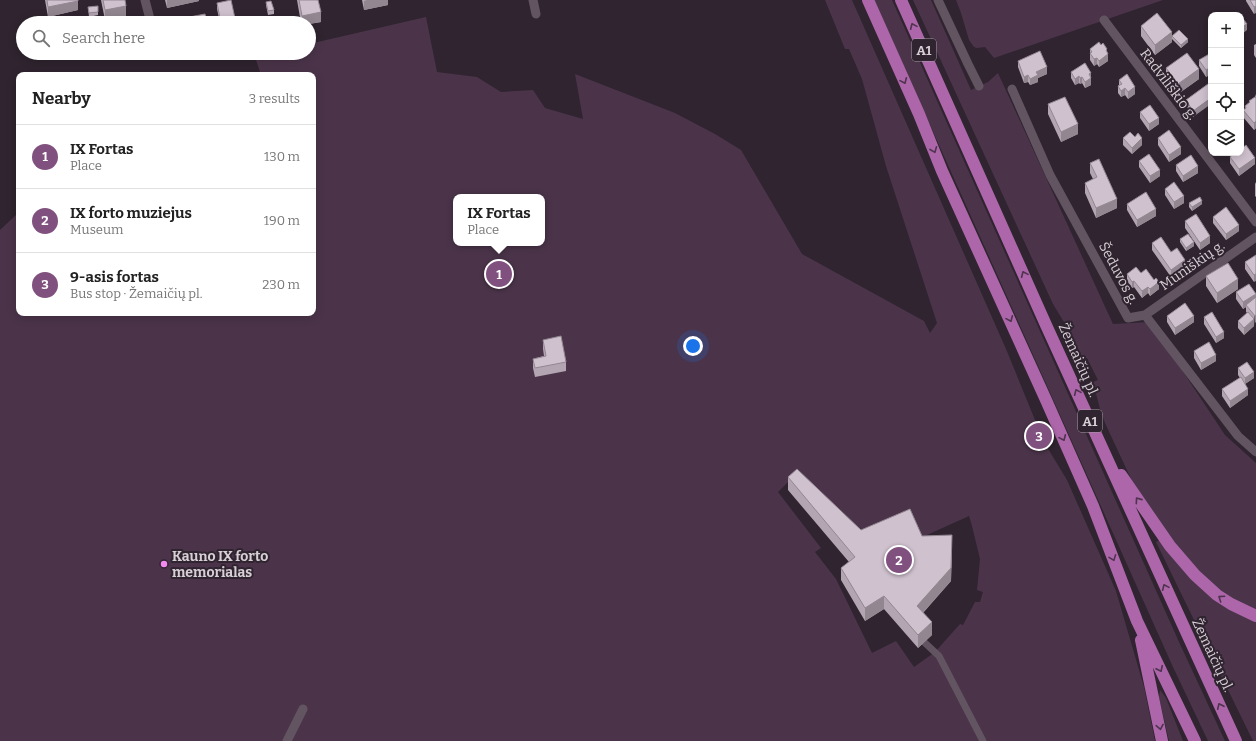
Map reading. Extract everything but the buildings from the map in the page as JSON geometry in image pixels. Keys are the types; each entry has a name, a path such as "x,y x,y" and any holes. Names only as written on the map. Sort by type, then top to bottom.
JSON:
{"highway":[{"name":"A1","path":"868,0 919,114 942,171 1093,506 1137,621 1195,741"},
{"name":"Žemaičių pl.","path":"901,0 1103,450 1236,741"},
{"path":"1103,450 1170,546 1195,575 1216,595 1230,604 1256,616"},
{"path":"1137,621 1162,741"}],"street":[{"path":"145,0 149,16"},
{"path":"533,0 536,14"},
{"path":"938,0 979,86"},
{"name":"Radviliškio g.","path":"1104,20 1256,222"},
{"name":"Šeduvos g.","path":"1012,89 1050,174 1128,318 1145,316 1238,436 1256,452"},
{"name":"Muniškių g.","path":"1145,316 1256,237"},
{"path":"924,642 939,656 983,741"},
{"path":"287,741 303,709"}],"shaded area":[{"path":"825,0 852,0 1006,349 1044,442 1067,480 1116,591 1144,687 1155,741 0,741 0,230 16,215 16,316 316,316 316,72 260,72 256,60 316,60 316,42 426,17 437,72 477,77 501,92 533,90 545,108 583,119 575,74 675,113 715,134 741,150 802,254 924,321 930,333 937,323 886,166 862,79 849,49 845,49","holes":["793,477 861,543 918,539 969,516 980,559 977,590 983,592 980,602 975,602 963,625 960,624 935,652 914,667 896,641 872,653 836,579 815,552 821,548 778,492"]},
{"path":"874,0 892,0 1179,642 1225,741 1208,741 1173,667"},
{"path":"913,0 931,0 971,90 988,82 998,73 1113,324 1150,322 1225,435 1256,463 1256,611 1223,594 1202,576 1180,551 1132,481 1100,409 1093,382 1098,380 1087,358 1083,359 1070,332 1053,304"},
{"path":"956,0 1163,0 994,58 985,47 974,47 969,40"},
{"path":"1160,540 1256,622 1256,741 1253,741 1156,542"},
{"path":"1160,690 1166,698 1183,741 1169,741 1159,697"}],"place":[{"name":"IX Fortas","path":"499,274"},
{"name":"9-asis fortas","path":"1039,436"},
{"name":"IX forto muziejus","path":"899,560"},
{"name":"Kauno IX forto memorialas","path":"164,564"}]}
